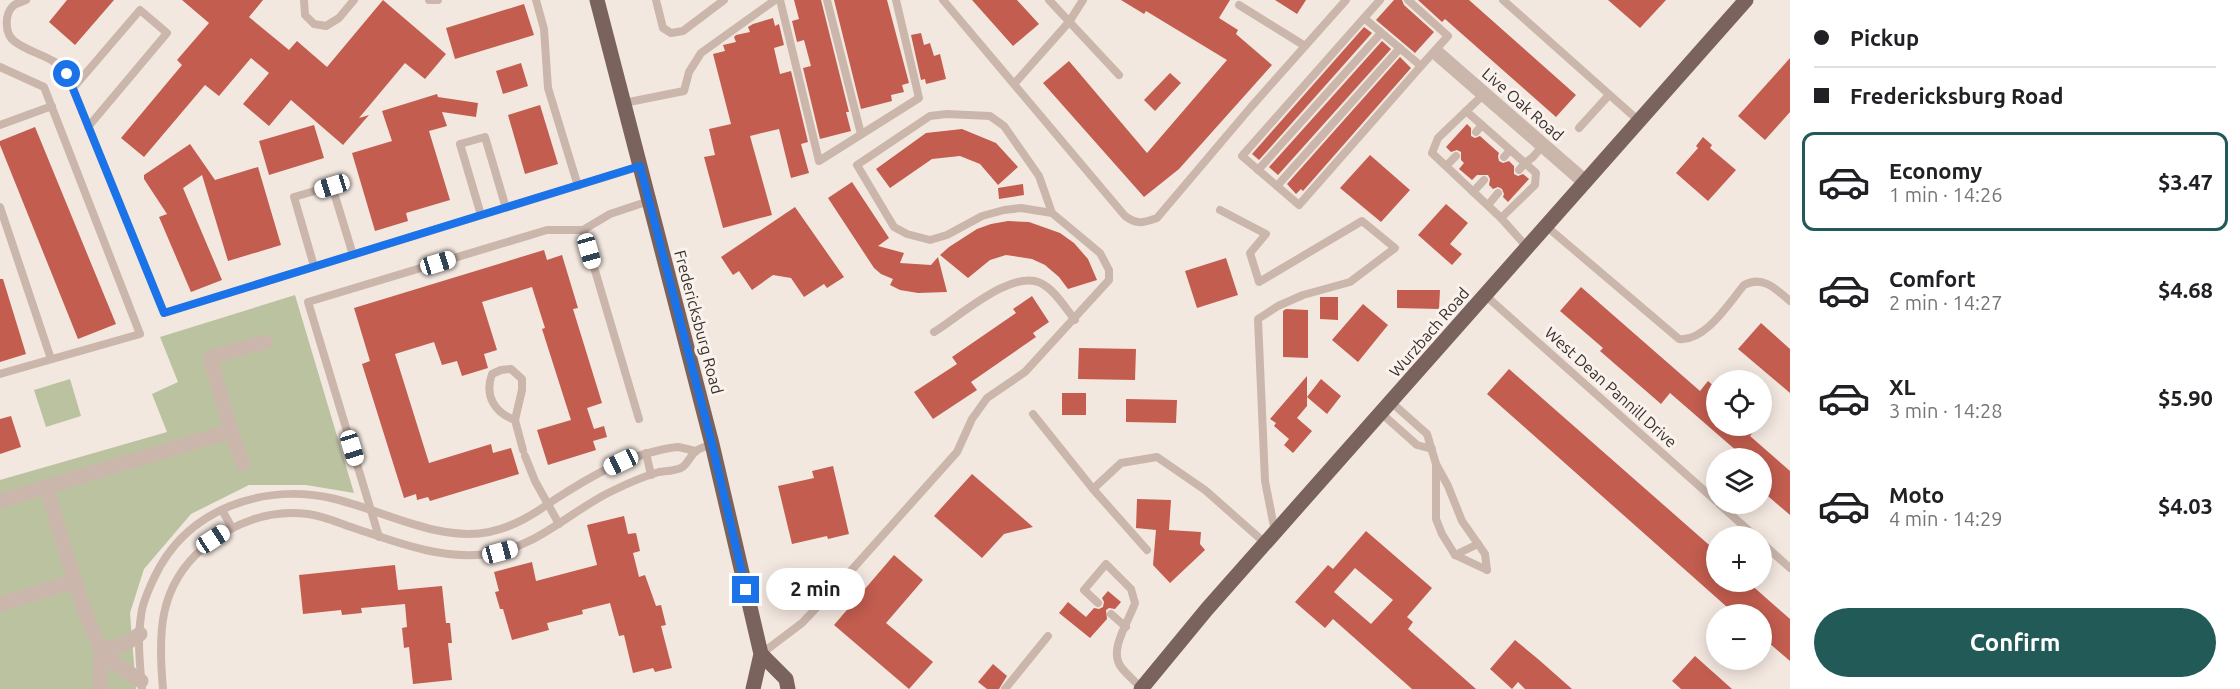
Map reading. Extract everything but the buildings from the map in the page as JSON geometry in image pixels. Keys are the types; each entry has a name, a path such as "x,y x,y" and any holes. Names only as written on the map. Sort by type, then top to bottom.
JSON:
{"main road":[{"name":"Fredericksburg Road","path":"597,0 712,444 761,654 753,689"},
{"name":"Wurzbach Road","path":"1141,689 1207,609 1746,0"},
{"path":"761,654 786,679 788,689"}],"street":[{"name":"Live Oak Road","path":"1436,52 1585,182"},
{"path":"243,464 210,357 265,342"},
{"path":"0,501 231,431"},
{"path":"46,487 75,581 101,650 99,689"},
{"path":"0,604 75,581"},
{"path":"101,650 125,644 140,634"},
{"path":"101,650 142,685"}],"lane":[{"path":"26,0 13,6 7,18 8,33 14,41 62,66 74,87 164,313 640,166"},
{"path":"304,0 305,15 314,24 326,26 339,18 354,0"},
{"path":"429,0 438,0"},
{"path":"536,0 544,29 548,88 573,187"},
{"path":"656,0 663,28 671,33 682,31 723,0"},
{"path":"624,103 684,91 689,72 700,53 775,0"},
{"path":"780,0 819,161 919,98 896,0"},
{"path":"827,0 861,134"},
{"path":"943,0 1125,216 1134,223 1143,224 1157,218 1346,0"},
{"path":"1049,0 1119,75"},
{"path":"1014,84 1069,22 1083,0"},
{"path":"1380,0 1242,156 1299,205 1448,36 1408,0"},
{"path":"1503,0 1639,121"},
{"path":"1239,5 1305,46"},
{"path":"74,87 140,10 167,33 88,127"},
{"path":"1364,18 1421,66"},
{"path":"1258,170 1381,33"},
{"path":"1277,186 1400,48"},
{"path":"0,67 44,87 140,334 0,374"},
{"path":"1484,94 1438,138 1432,153 1502,218 1527,248"},
{"path":"1579,128 1609,95"},
{"path":"0,125 52,106"},
{"path":"1466,111 1536,173 1535,185 1502,218"},
{"path":"761,654 802,623 817,607 957,452 972,419 987,398 1025,372 1075,320 1109,280 1108,270 1100,253 1052,213 1021,207 982,216 947,235 930,240 907,234 894,227 857,165 930,116 947,114 990,116 1004,126 1039,176 1052,213"},
{"path":"1476,132 1482,125"},
{"path":"481,215 460,144 486,137 507,207"},
{"path":"1519,170 1543,145"},
{"path":"1504,157 1510,150"},
{"path":"1446,166 1456,156"},
{"path":"1473,192 1484,180"},
{"path":"314,266 294,197 332,186 353,255"},
{"path":"1488,205 1498,193"},
{"path":"379,537 308,302 547,230 583,230 610,214 650,201"},
{"path":"0,207 51,359"},
{"path":"1220,210 1266,234 1250,253 1259,282 1362,221 1395,248 1350,282 1278,306 1258,319 1265,481 1270,538"},
{"path":"1546,226 1679,339 1688,340 1703,332 1744,285 1752,281 1765,282 1773,286 1790,301"},
{"path":"583,230 639,419"},
{"path":"934,332 1004,285 1020,280 1037,281 1046,285 1075,320"},
{"name":"West Dean Pannill Drive","path":"1485,295 1706,493"},
{"path":"515,420 502,415 496,409 489,390 492,374 501,370 511,369 522,379 522,390 515,420 535,481 559,524"},
{"path":"1386,408 1417,445 1432,449"},
{"path":"1386,408 1427,434 1436,464 1462,521 1485,554 1487,570 1455,555 1442,534 1436,519 1436,464"},
{"path":"1033,414 1093,489 1147,550"},
{"path":"163,689 160,635 168,596 188,561 213,539 232,528 266,516 295,513 325,518 436,554 486,555 514,549 527,543 606,494 651,475 682,468 696,451 712,444"},
{"path":"142,685 141,616 159,568 171,549 190,528 222,510 250,499 283,494 334,499 445,532 465,535 504,528 526,519 593,475 646,453 677,447 696,451"},
{"path":"646,453 651,475"},
{"path":"1093,489 1122,463 1157,457 1270,538"},
{"path":"222,510 232,528"},
{"name":"West Dean Pannill Drive","path":"1730,514 1743,526"},
{"path":"1455,555 1478,544"},
{"path":"1772,552 1790,568"},
{"path":"1098,603 1084,590 1106,564 1131,589 1135,603 1119,640 1117,656 1119,666 1141,689"},
{"path":"1111,614 1126,627"},
{"path":"1005,689 1048,636"}],"green space":[{"path":"295,295 354,493 306,485 249,485 191,514 144,569 130,613 136,689 0,689 0,480 167,432 152,394 178,382 160,337"},
{"path":"70,379 81,416 46,427 34,390"}],"route":[{"path":"67,74 164,313 640,166 712,444 746,590"}]}
